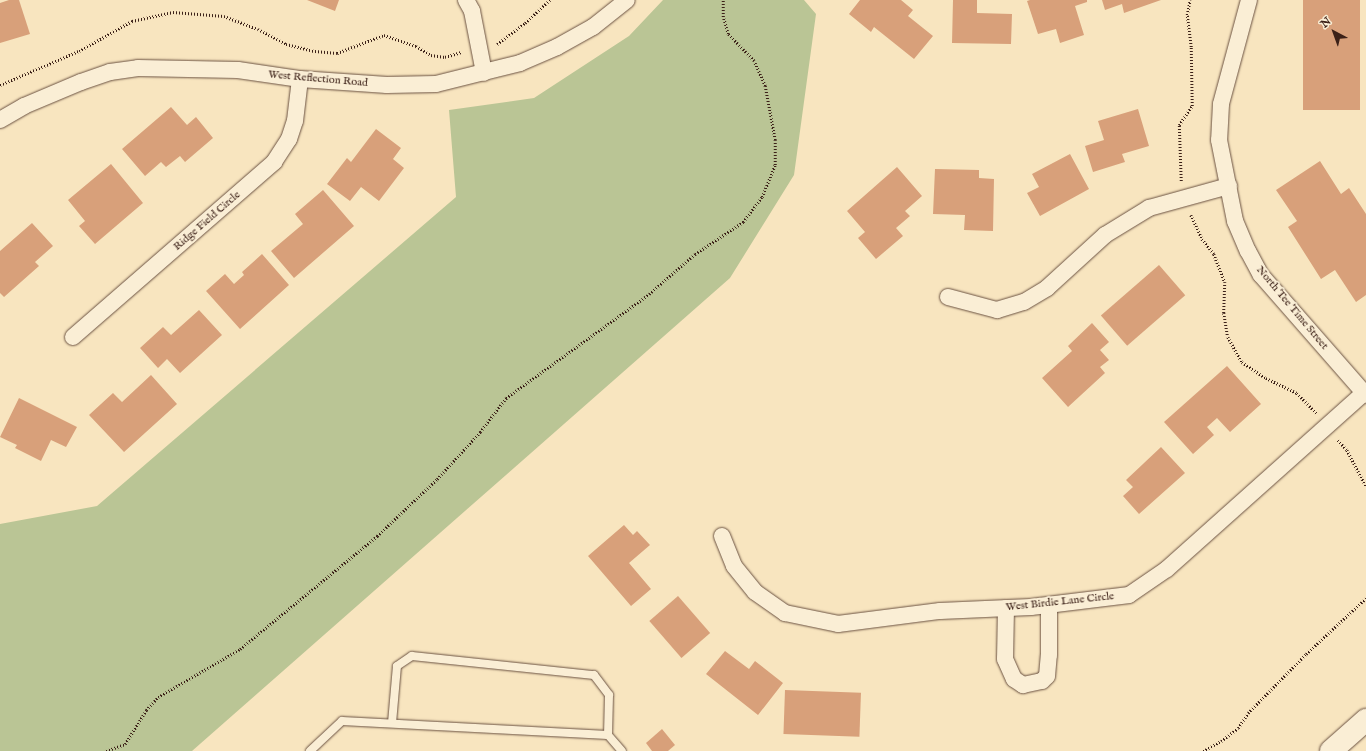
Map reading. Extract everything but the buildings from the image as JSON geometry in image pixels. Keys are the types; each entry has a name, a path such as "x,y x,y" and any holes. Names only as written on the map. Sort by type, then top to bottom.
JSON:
{"main road":[{"path":"1331,751 1366,720"}],"street":[{"path":"466,0 472,11 484,73"},
{"name":"West Reflection Road","path":"0,120 24,106 80,82 110,72 138,68 238,70 300,79 387,84 436,84 520,63 557,47 593,27 627,0"},
{"name":"North Tee Time Street","path":"1249,0 1221,104 1219,140 1235,221 1248,251 1261,275 1365,394"},
{"name":"Ridge Field Circle","path":"73,337 274,162 289,139 295,121 300,79"},
{"path":"948,298 997,310 1024,302 1046,288 1105,235 1149,208 1229,186"},
{"name":"West Birdie Lane Circle","path":"722,536 734,566 755,592 785,613 838,624 940,611 1049,605 1129,595 1167,568 1365,394"},
{"path":"1006,608 1004,640 1005,658 1014,679 1023,685 1042,681 1047,676 1049,655 1049,605"}],"lane":[{"path":"392,723 397,666 412,656 594,675 609,695 608,735 622,751"},
{"path":"310,751 342,721 608,735"}],"path":[{"path":"0,85 79,51 132,21 173,12 224,16 258,29 286,44 315,51 337,53 384,35 416,46 431,55 445,57 500,43 550,0"},
{"path":"106,751 125,744 146,710 158,697 240,649 377,536 437,479 480,432 506,398 649,294 695,254 743,222 762,197 775,165 775,140 765,86 754,61 728,34 723,17 723,0"},
{"path":"1203,751 1222,741 1238,728 1248,713 1306,654 1366,598"}],"green space":[{"path":"663,0 804,0 816,14 794,175 730,278 192,751 0,751 0,524 97,506 456,197 449,110 534,98 629,36"}]}
